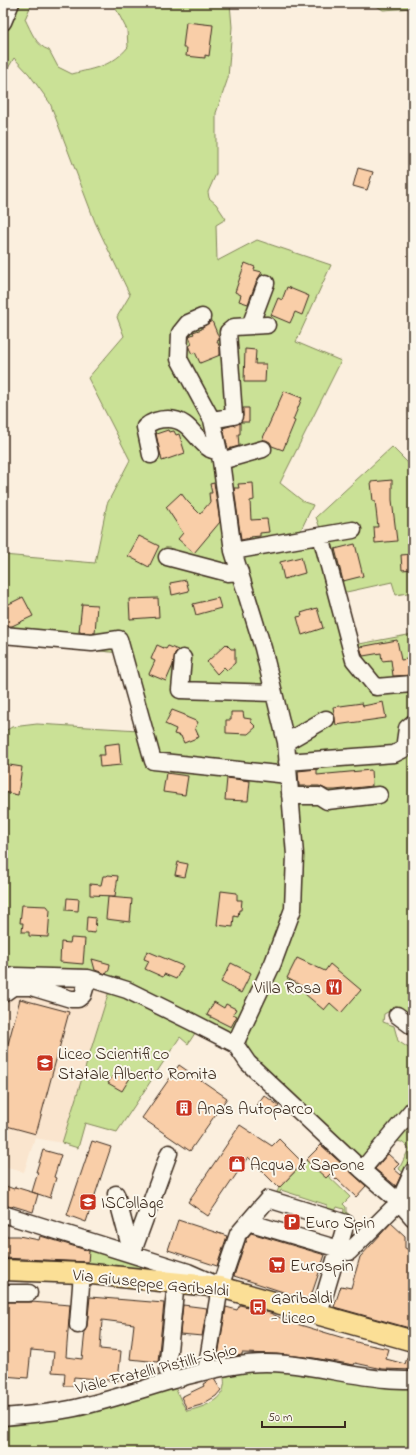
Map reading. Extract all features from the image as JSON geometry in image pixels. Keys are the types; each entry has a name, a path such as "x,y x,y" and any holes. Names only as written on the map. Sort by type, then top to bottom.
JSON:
{"main road":[{"name":"Via Giuseppe Garibaldi","path":"3,1275 82,1273 220,1287 413,1341"}],"street":[{"path":"3,22 11,3"},
{"path":"250,326 266,283"},
{"path":"202,317 188,323 180,333 179,359 212,420 220,456 233,551 263,648 286,742 295,855 293,909 273,963 235,1044"},
{"path":"212,420 234,416 228,332 234,327 267,325"},
{"path":"152,456 145,427 152,421 160,419 171,419 184,424 210,449 220,456 263,449"},
{"path":"233,551 353,530"},
{"path":"321,536 354,660 376,687 412,684"},
{"path":"167,557 228,573 240,572"},
{"path":"3,635 92,643 119,639 152,761 288,768 394,754 404,749 407,728 413,723"},
{"path":"183,658 180,690 274,693"},
{"path":"286,742 326,719"},
{"path":"290,796 319,796 327,801 379,794"},
{"path":"3,978 14,976 88,978 127,990 235,1044 248,1064 362,1170 399,1202 413,1218"},
{"path":"3,994 13,987 31,987 71,999 78,999 83,995 88,978"},
{"path":"397,1015 413,1026"},
{"path":"362,1170 413,1109"},
{"path":"132,1254 169,1153"},
{"path":"243,1228 349,1252 399,1202 413,1171"},
{"path":"116,1194 132,1254"},
{"path":"206,1372 220,1287 243,1228 268,1199 346,1223 319,1314"},
{"path":"3,1214 188,1272 220,1287"},
{"path":"78,1325 82,1273"},
{"path":"168,1370 176,1282"},
{"path":"3,1293 28,1294"},
{"name":"Viale Fratelli Pistilli-Sipio","path":"3,1418 76,1408 239,1364 268,1362 310,1366 385,1379 413,1380"}],"shaded area":[{"name":"Liceo Scientifico Statale Alberto Romita","path":"80,982 110,988 62,1143 35,1138 24,1172 3,1167 3,984"}],"green space":[{"path":"15,3 32,3 25,19 37,42 49,50 58,67 72,74 96,68 110,62 128,47 127,30 113,3 230,3 232,27 228,78 216,113 216,174 208,192 209,198 216,204 226,219 216,225 217,261 257,240 331,265 296,342 341,361 280,483 304,502 313,505 299,534 321,531 316,517 392,447 413,468 413,592 396,595 392,582 342,593 354,645 413,634 413,1016 397,1007 384,1014 383,1022 394,1026 398,1041 413,1051 413,1104 363,1161 255,1060 248,1050 246,1041 120,978 82,969 3,970 3,732 12,727 37,724 139,730 120,653 3,641 3,555 95,563 107,504 130,460 88,378 124,336 117,317 130,295 95,222 50,103 29,74 14,58 7,70 3,72 3,30 10,18"},
{"path":"372,3 413,3 413,8 383,10"},
{"path":"110,988 197,1030 188,1044 180,1037 117,1132 85,1123 78,1148 62,1143"},
{"path":"413,1116 413,1162 407,1176 399,1169 409,1149 402,1142 396,1142"},
{"path":"309,1158 310,1164 319,1172 321,1169 350,1197 343,1204 346,1207 346,1212 350,1215 343,1217 344,1209 337,1207 335,1211 327,1209 327,1205 281,1190 278,1197 275,1196 279,1188"},
{"path":"89,1250 161,1271 87,1264"},
{"path":"269,1367 413,1386 413,1452 3,1452 3,1424 174,1385 187,1411 198,1408 215,1400 222,1392 224,1377"}],"building":[{"path":"186,22 213,25 209,56 205,55 205,58 186,56 187,48 183,48"},
{"path":"358,168 373,172 367,190 353,186"},
{"path":"245,263 255,267 254,270 262,272 257,280 248,304 239,301 241,295 235,292"},
{"path":"287,287 309,296 302,315 295,312 290,323 271,315 278,298 282,300"},
{"path":"212,321 219,338 217,341 220,348 220,355 200,363 195,352 192,354 189,348 192,344 189,336 194,334 193,332 202,329 202,327"},
{"path":"245,349 256,350 255,364 266,364 265,382 244,382"},
{"path":"284,391 302,398 293,420 295,421 283,450 272,446 270,442 266,440 262,440"},
{"path":"243,408 249,408 249,422 241,422"},
{"path":"240,423 240,434 238,434 239,446 228,449 223,428"},
{"path":"168,430 169,432 174,431 176,435 179,434 185,453 162,461 156,434"},
{"path":"392,480 392,500 397,541 375,543 374,527 378,527 371,482"},
{"path":"214,483 220,522 194,553 178,539 183,533 166,507 181,493 200,514 210,502 209,493 212,493 210,484"},
{"path":"253,483 254,500 250,501 251,520 267,519 269,532 260,533 260,536 241,540 234,488 239,488 238,484"},
{"path":"139,536 159,546 149,567 128,556"},
{"path":"355,544 363,576 343,581 335,549"},
{"path":"413,554 413,569 402,570 401,555"},
{"path":"301,557 305,573 284,579 280,562"},
{"path":"186,580 189,591 172,595 170,583"},
{"path":"23,597 33,616 12,626 3,626 3,607"},
{"path":"158,598 159,617 130,619 129,599"},
{"path":"218,598 221,608 196,615 193,604"},
{"path":"82,604 97,605 95,633 79,632"},
{"path":"317,608 323,628 302,635 297,617 302,616 301,613"},
{"path":"397,640 401,660 413,658 413,675 393,676 391,660 382,661 381,653 363,656 360,647"},
{"path":"226,644 231,649 235,649 235,663 227,670 224,667 217,674 207,662"},
{"path":"157,645 166,649 168,646 178,650 175,653 173,665 166,681 149,674 155,661 151,659"},
{"path":"383,702 386,718 336,725 333,707 362,703 363,706"},
{"path":"172,710 198,722 195,728 199,737 184,743 181,736 174,734 176,729 165,724"},
{"path":"231,712 243,712 244,718 251,719 251,722 256,727 248,734 226,733 226,720 231,720"},
{"path":"119,743 121,765 100,767 99,755 105,755 104,745"},
{"path":"3,764 22,767 18,795 3,792"},
{"path":"317,769 317,775 371,770 372,786 328,790 319,786 299,786 298,771"},
{"path":"166,773 188,776 185,795 163,792"},
{"path":"227,778 250,781 248,801 225,800"},
{"path":"178,862 188,864 185,877 175,875"},
{"path":"103,876 118,876 115,896 90,895 90,884 101,885"},
{"path":"221,891 237,893 237,900 242,900 241,910 239,910 238,917 234,916 233,927 217,925"},
{"path":"108,897 132,899 130,922 106,919"},
{"path":"67,898 79,899 78,911 66,910"},
{"path":"22,905 47,906 50,910 48,937 29,936 29,932 22,932 23,923 20,923"},
{"path":"87,917 96,918 95,933 86,932"},
{"path":"71,938 85,939 83,964 60,962 61,942 70,943"},
{"path":"147,951 183,966 176,979 164,974 163,977 145,969 149,961 144,959"},
{"name":"Villa Rosa","path":"297,958 325,971 330,964 361,990 341,1013 330,1003 324,1010 305,994 309,990 287,978"},
{"path":"92,959 110,964 109,970 106,974 95,970"},
{"path":"231,963 251,973 241,993 221,982"},
{"path":"20,999 69,1012 36,1134 3,1125 3,1063"},
{"path":"214,1002 224,1008 226,1004 236,1009 233,1014 237,1016 231,1027 207,1015"},
{"path":"119,1065 133,1073 122,1091 108,1083"},
{"name":"Anas Autoparco","path":"179,1065 227,1098 190,1151 142,1118"},
{"path":"264,1095 279,1106 271,1116 257,1105"},
{"path":"240,1125 272,1146 279,1139 303,1163 279,1188 248,1157 208,1216 188,1202"},
{"path":"92,1141 111,1147 86,1222 67,1215"},
{"path":"321,1145 366,1186 356,1197 337,1179 336,1180 330,1174 326,1178 306,1160"},
{"path":"43,1150 61,1155 54,1177 56,1178 50,1198 32,1192"},
{"path":"388,1154 399,1164 394,1169 401,1175 396,1186 375,1169"},
{"path":"3,1185 38,1194 33,1212 13,1206 3,1205"},
{"path":"178,1220 227,1236 217,1266 168,1250"},
{"path":"391,1223 405,1236 405,1248 409,1250 413,1277 413,1329 334,1307 341,1286 351,1288 360,1257"},
{"name":"Eurospin","path":"251,1233 325,1255 311,1296 305,1299 234,1276 245,1242 247,1242 246,1239"},
{"path":"3,1236 19,1236 39,1240 40,1236 44,1237 89,1251 88,1262 3,1258"},
{"path":"90,1297 164,1303 158,1362 130,1359 134,1324 102,1320 100,1349 121,1351 118,1381 74,1377 73,1386 64,1386 65,1373 52,1372 54,1352 31,1350 28,1378 3,1376 3,1302 31,1302 70,1305 66,1357 82,1359"},
{"path":"183,1305 207,1308 202,1336 180,1334"},
{"path":"240,1305 270,1313 287,1321 360,1343 389,1349 386,1359 405,1364 409,1352 413,1352 413,1370 383,1369 355,1363 354,1365 314,1358 277,1354 242,1353 242,1355 229,1357 218,1356 226,1307 237,1310"},
{"path":"214,1379 221,1390 216,1396 201,1405 187,1409 181,1397 204,1386 203,1384"}],"place":[{"name":"Villa Rosa","path":"334,987"},
{"name":"Liceo Scientifico Statale Alberto Romita","path":"45,1063"},
{"name":"Anas Autoparco","path":"184,1108"},
{"name":"Acqua & Sapone","path":"237,1164"},
{"name":"ISCollage","path":"88,1202"},
{"name":"Euro Spin","path":"292,1222"},
{"name":"Eurospin","path":"277,1265"},
{"name":"Garibaldi - Liceo","path":"258,1307"}]}
